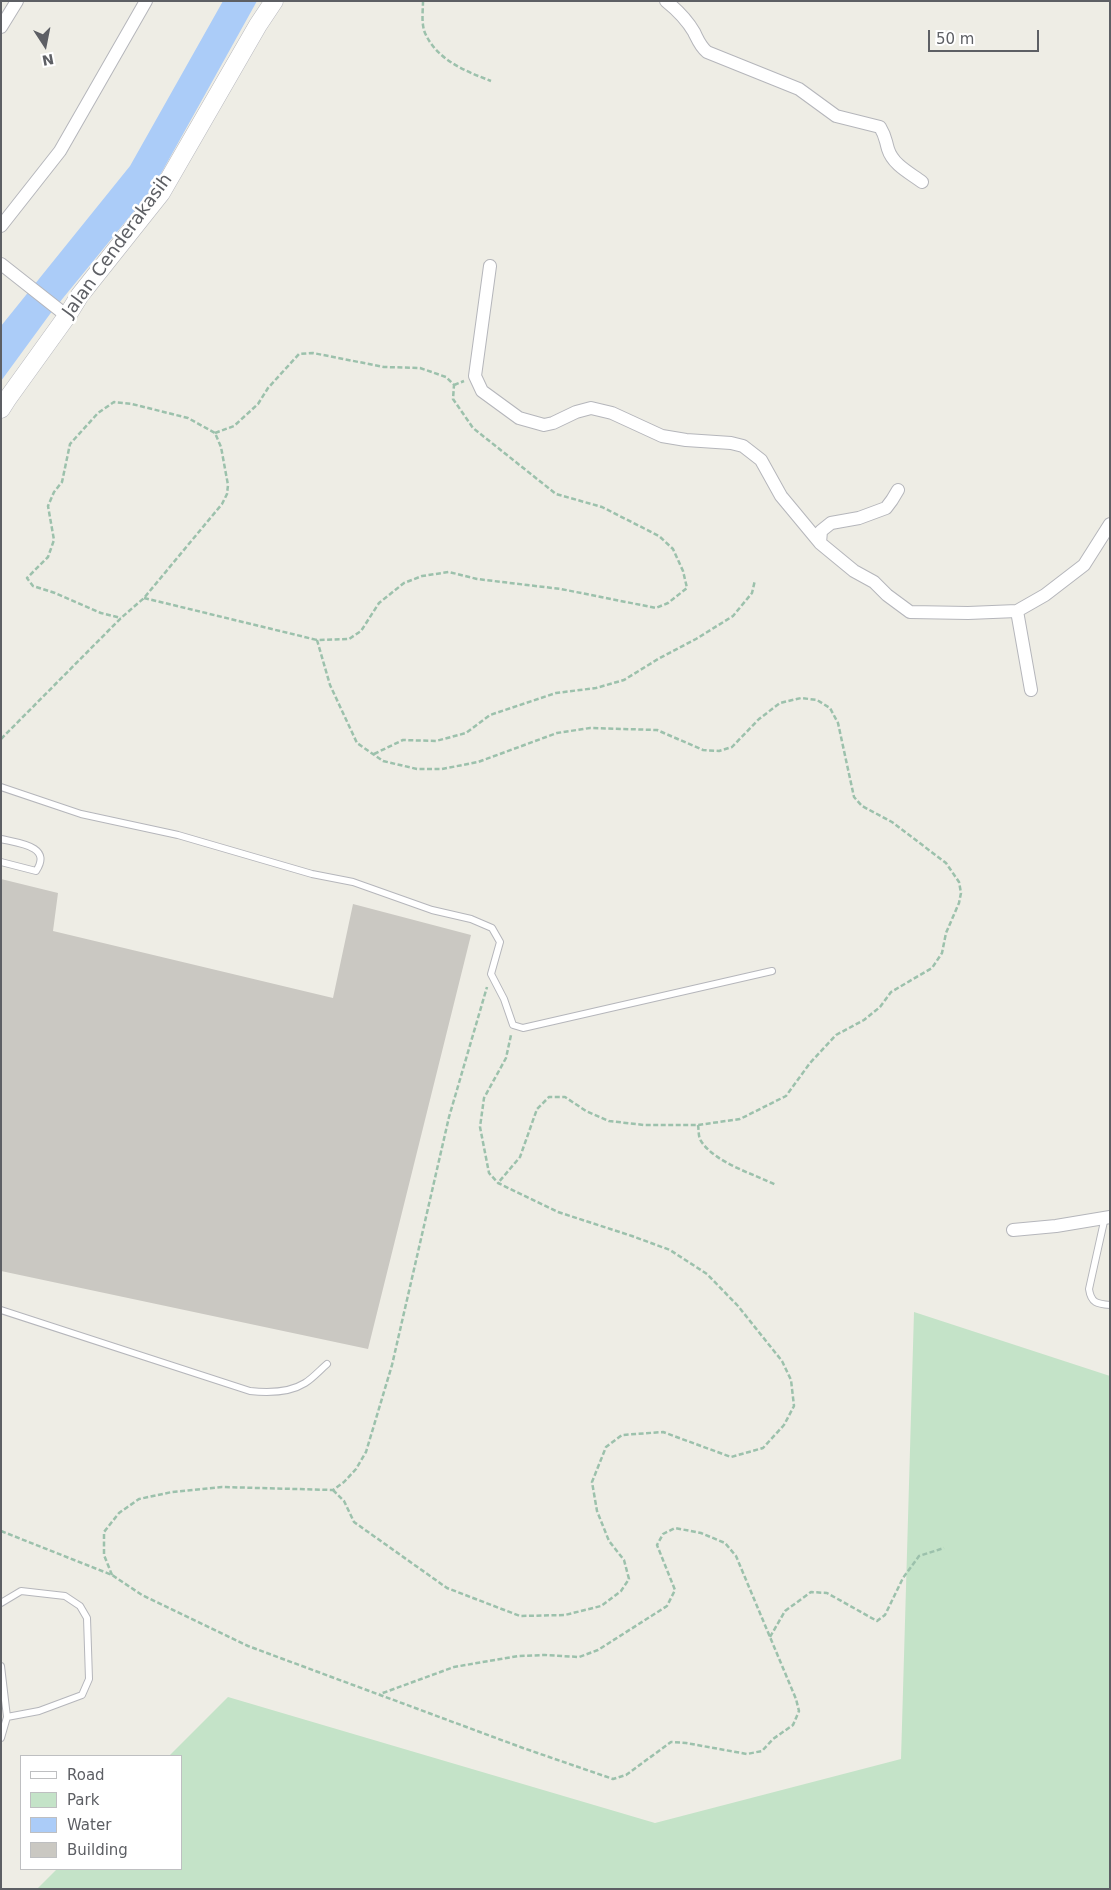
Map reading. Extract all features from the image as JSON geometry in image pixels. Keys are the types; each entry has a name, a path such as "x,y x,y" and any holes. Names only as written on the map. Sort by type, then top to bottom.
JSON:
{"street":[{"path":"1,27 17,1"},
{"path":"1,226 60,152 108,71 146,1"},
{"name":"Jalan Cenderakasih","path":"1,410 63,313 80,295 161,193 258,25 274,1"},
{"path":"666,1 684,19 700,45 707,52 799,89 836,116 880,127 886,138 888,150 895,162 922,182"},
{"path":"1,264 63,313"},
{"path":"490,266 476,376 482,391 519,418 544,425 591,408 612,413 662,436 686,440 731,443 743,446 761,460 781,496 820,543 854,571 874,582 887,595 910,612 968,613 1017,611 1045,595 1084,565 1110,524"},
{"path":"820,543 821,531 831,523 858,518 886,508 898,490"},
{"path":"1017,611 1031,690"},
{"path":"1013,1230 1056,1226 1108,1217"}],"lane":[{"path":"1,788 81,814 178,835 312,874 353,882 432,910 471,919 492,928 500,942 491,974 504,999 513,1025 523,1028 772,970"},
{"path":"1,838 33,847 41,855 41,862 36,871 1,862"},
{"path":"1108,1217 1089,1289 1090,1298 1094,1302 1110,1305"},
{"path":"1,1310 250,1391 267,1393 283,1391 305,1383 327,1364"},
{"path":"1,1603 21,1591 65,1596 80,1606 87,1618 89,1679 82,1695 38,1711 7,1716"},
{"path":"1,1666 7,1716 1,1738"}],"path":[{"path":"424,1 422,20 430,41 454,66 490,81"},
{"path":"144,598 317,640 349,639 361,631 379,602 404,583 422,576 449,572 477,579 561,589 656,608 668,603 687,588 683,571 673,550 659,536 602,507 556,494 473,428 453,399 454,385 446,377 420,368 384,368 313,353 299,354 268,388 258,404 234,426 215,433"},
{"path":"1,740 121,618 144,598 222,504 227,494 228,485 215,433 188,418 114,402 98,413 70,444 62,482 54,492 48,506 54,540 48,557 27,578 33,586 55,593 101,613 121,618"},
{"path":"374,754 403,740 436,742 466,733 490,715 556,693 596,688 624,680 733,616 752,593 755,580"},
{"path":"317,640 330,685 356,743 383,761 417,768 442,769 478,762 557,733 590,728 657,730 703,750 719,751 732,747 759,719 780,703 801,698 817,700 830,708 838,723 854,797 862,806 892,822 946,863 959,882 961,893 959,903 946,933 942,953 932,968 891,992 880,1007 864,1020 836,1035 810,1063 786,1096 740,1119 698,1126 644,1125 609,1121 586,1111 565,1097 549,1097 537,1109 520,1157 498,1183"},
{"path":"112,1576 104,1555 104,1532 119,1513 139,1499 172,1492 222,1487 333,1490 344,1482 356,1469 366,1452 392,1365 449,1117 491,974"},
{"path":"333,1490 344,1501 354,1522 448,1588 520,1616 565,1615 601,1606 622,1591 629,1579 624,1560 609,1541 597,1511 592,1482 606,1447 622,1435 663,1432 731,1457 763,1448 784,1425 794,1406 791,1380 782,1361 738,1306 707,1274 670,1250 558,1212 498,1183 490,1173 480,1127 484,1098 506,1058 513,1025"},
{"path":"698,1126 700,1140 711,1151 745,1173 776,1185"},
{"path":"1,1530 112,1576 142,1595 248,1646 523,1748 569,1762 613,1779 626,1776 671,1742 746,1754 762,1750 773,1739 793,1725 799,1712 796,1699 736,1556 725,1543 701,1533 675,1528 663,1534 657,1545 675,1590 667,1606 598,1650 579,1657 518,1656 454,1667 380,1694"},
{"path":"770,1636 785,1611 811,1592 827,1593 877,1621 885,1615 903,1578 919,1556 944,1548"}],"green space":[{"path":"914,1312 1110,1376 1110,1889 37,1889 56,1870 182,1870 182,1755 170,1755 228,1697 655,1823 901,1759"}],"water":[{"path":"223,1 257,1 153,188 50,314 1,381 1,326 130,166"}],"building":[{"path":"1,879 58,893 53,931 333,998 353,904 471,935 368,1349 1,1271"}]}
